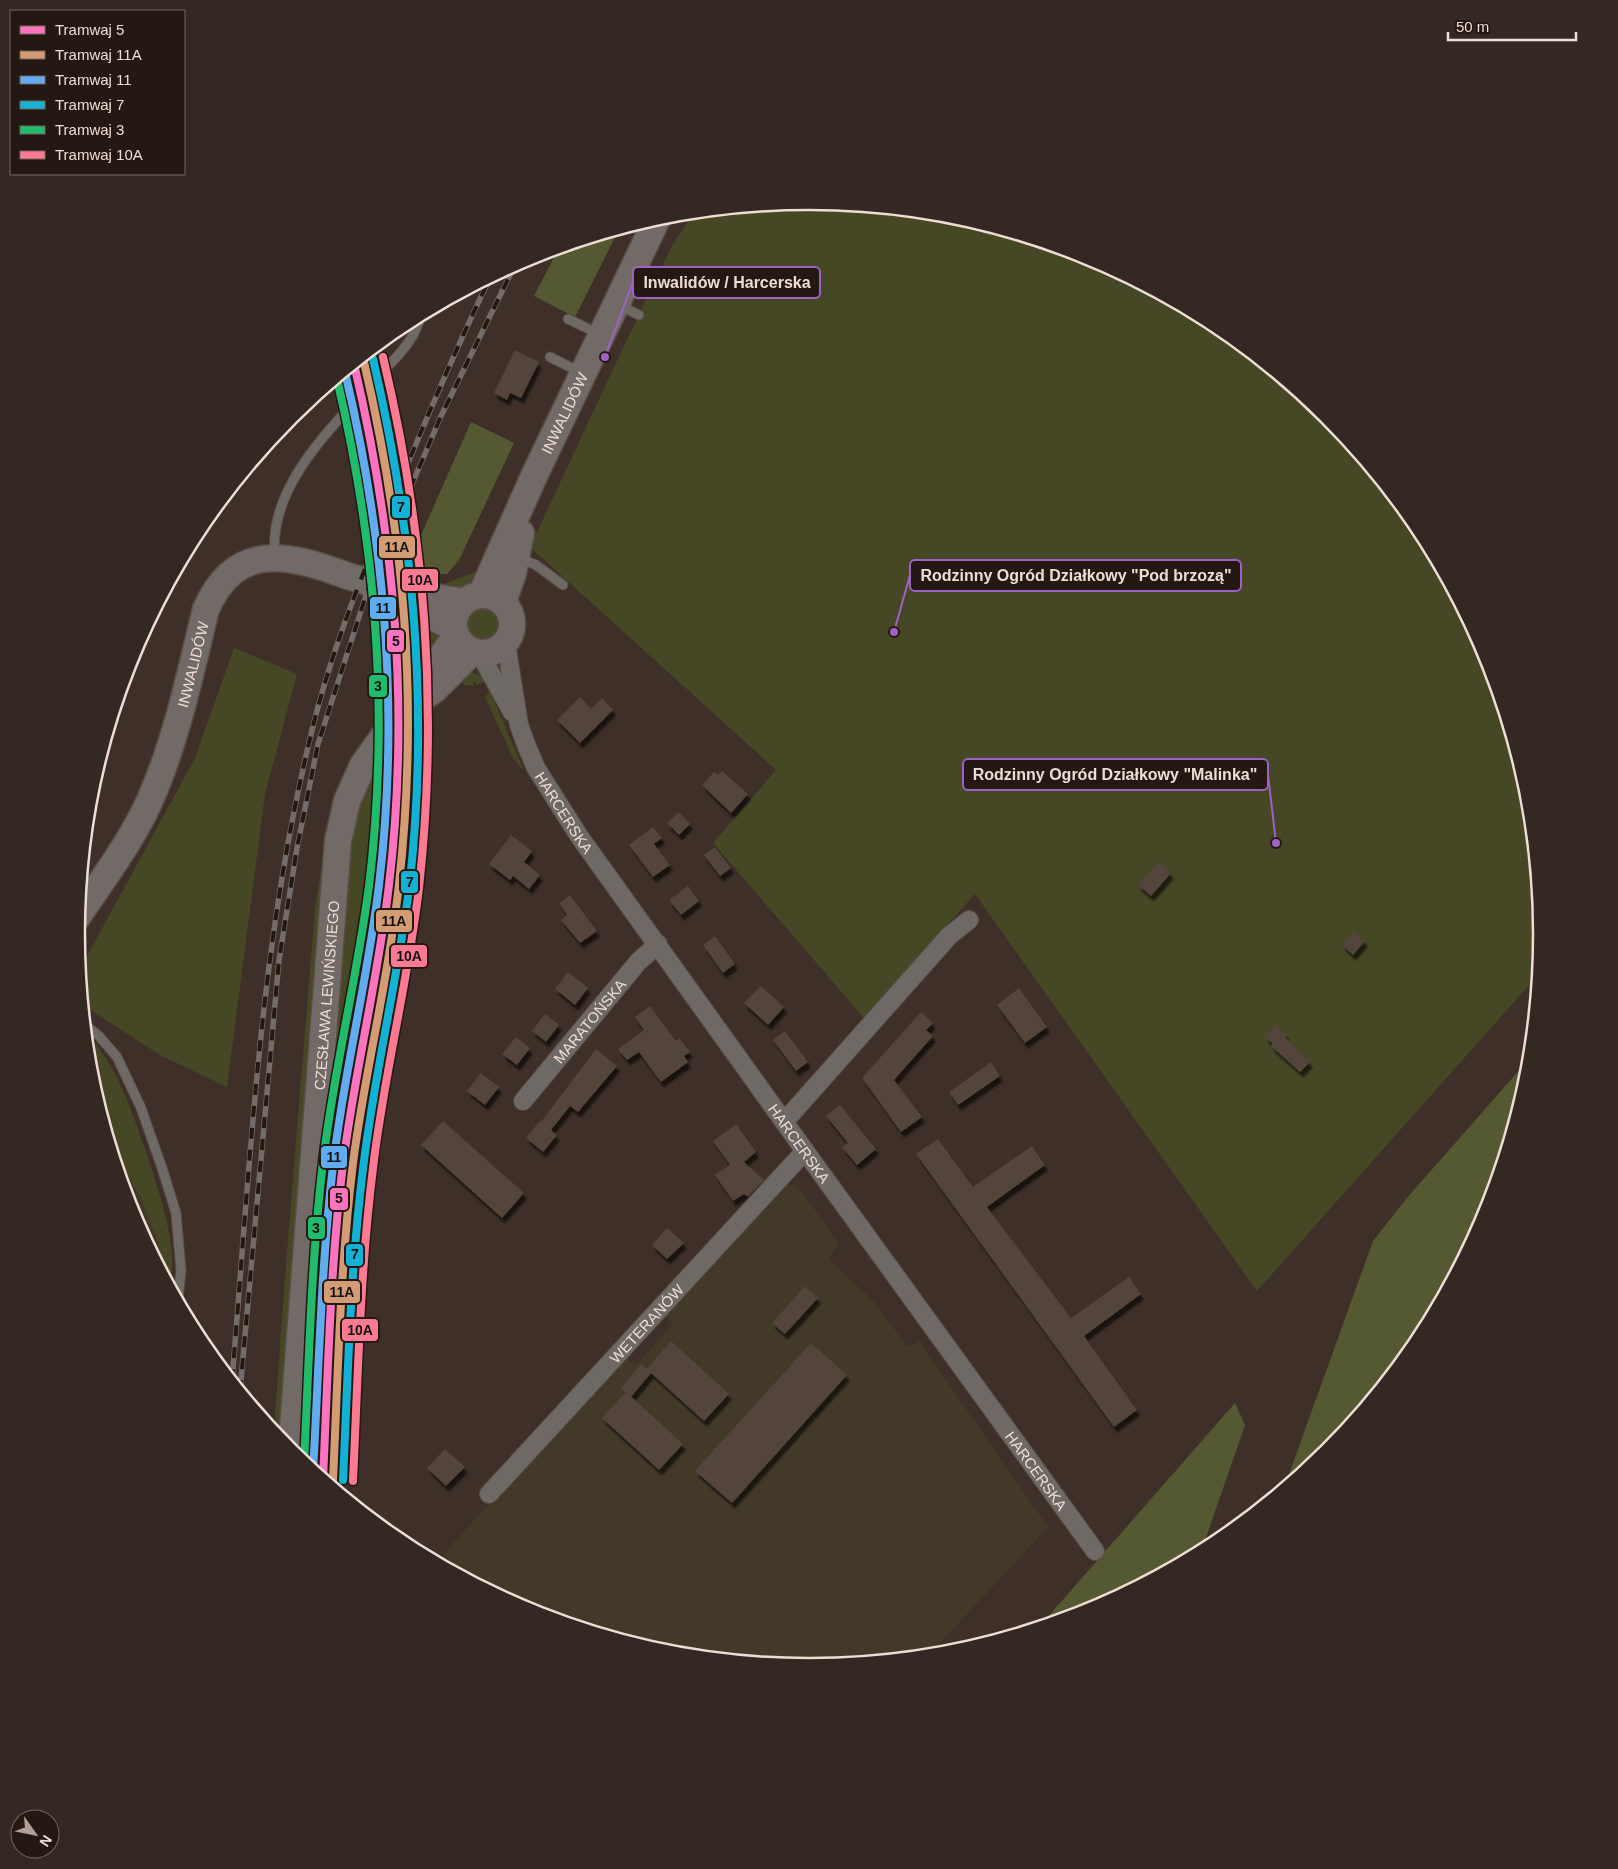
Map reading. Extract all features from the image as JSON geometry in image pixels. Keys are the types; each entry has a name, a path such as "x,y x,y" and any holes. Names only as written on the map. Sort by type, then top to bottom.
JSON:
{"street":[{"name":"INWALIDÓW","path":"483,600 535,474 652,228"},
{"name":"INWALIDÓW","path":"483,600 516,557 535,474"},
{"name":"INWALIDÓW","path":"86,903 124,846 153,794 167,758 206,609 211,598 225,579 236,570 257,560 274,557 294,559 318,566 398,594 466,642"},
{"name":"INWALIDÓW","path":"398,594 483,600"},
{"path":"483,600 512,615 513,625 506,643 490,653 466,642 456,612 483,600"},
{"name":"CZESŁAWA LEWIŃSKIEGO","path":"292,1441 341,821 352,786 377,744 406,708 435,689 466,642"},
{"name":"HARCERSKA","path":"466,642 519,725 536,768 579,836 658,944 804,1151 1095,1551"},
{"name":"HARCERSKA","path":"506,643 519,725"},
{"path":"784,1122 949,936 969,920"},
{"name":"MARATOŃSKA","path":"523,1101 638,962 658,944"},
{"name":"WETERANÓW","path":"489,1494 631,1337 804,1151"}],"lane":[{"path":"616,303 639,315"},
{"path":"568,319 601,335"},
{"path":"274,557 273,543 280,509 302,465 334,425 408,344 415,328"},
{"path":"550,357 583,373"},
{"path":"314,1462 321,1431 330,1256 338,1164 382,899 393,786 394,690 392,632 379,509 351,374"},
{"path":"516,557 536,565 563,585"},
{"path":"91,1030 117,1057 141,1108 162,1168 176,1213 180,1242 181,1270 179,1291"}],"shaded area":[{"path":"122,1165 142,1201 158,1241 159,1253 140,1212"},
{"path":"781,1184 797,1185 839,1243 829,1259 873,1301 908,1347 919,1341 1048,1527 936,1647 856,1657 809,1659 762,1657 668,1645 622,1634 576,1620 532,1603 489,1584 440,1558 624,1356 635,1366 673,1325 664,1315"}],"green space":[{"path":"809,210 856,212 950,224 1042,249 1086,266 1129,285 1171,307 1250,360 1286,390 1353,457 1411,532 1436,573 1478,657 1495,702 1519,793 1527,840 1531,887 1533,935 1531,983 1257,1291 975,894 864,1018 713,843 776,770 530,547 672,246 688,221 762,212"},
{"path":"615,237 575,317 534,296 554,257"},
{"path":"471,422 514,443 459,560 447,574 416,572 410,560"},
{"path":"483,569 475,583 467,590 439,592 441,585"},
{"path":"485,607 497,613 503,625 497,637 485,643 473,637 467,625 473,613"},
{"path":"428,622 439,630 441,638 428,653"},
{"path":"234,648 297,674 265,794 227,1087 160,1055 89,1009 86,958 195,758"},
{"path":"469,672 480,675 486,681 477,685 474,681 473,686 465,685 457,677"},
{"path":"490,691 524,771 513,758 485,697"},
{"path":"380,756 378,805 375,808 377,815 376,843 371,880 368,883 368,902 363,920 363,940 328,1143 323,1143 353,813"},
{"path":"326,838 283,1431 275,1422 315,908"},
{"path":"93,1041 115,1074 129,1104 146,1152 168,1227 172,1257 171,1276 159,1253 158,1241 142,1201 122,1165 99,1076"},
{"path":"1520,1069 1495,1167 1478,1212 1436,1297 1411,1337 1353,1412 1288,1477 1373,1241 1406,1199"},
{"path":"1235,1403 1245,1425 1205,1540 1171,1562 1129,1584 1047,1618"}],"building":[{"path":"515,350 539,362 521,398 510,393 507,400 494,393"},
{"path":"580,697 591,709 602,698 613,710 580,743 557,720"},
{"path":"722,771 748,794 731,813 702,785 714,772 718,775"},
{"path":"679,812 690,824 679,835 667,823"},
{"path":"653,827 662,838 654,844 670,865 653,877 629,845"},
{"path":"511,835 532,851 524,862 540,875 529,889 513,876 510,880 489,864"},
{"path":"715,847 731,868 720,876 704,855"},
{"path":"1159,862 1171,873 1151,896 1138,885"},
{"path":"688,886 699,901 681,915 669,900"},
{"path":"570,895 597,931 580,943 561,920 567,915 559,903"},
{"path":"1354,931 1365,941 1353,955 1342,945"},
{"path":"715,936 735,964 723,973 703,945"},
{"path":"568,972 588,988 575,1005 555,989"},
{"path":"761,986 784,1007 768,1025 744,1003"},
{"path":"1019,988 1047,1027 1025,1043 997,1005"},
{"path":"650,1006 676,1041 679,1038 690,1052 684,1056 688,1062 661,1082 639,1052 627,1060 618,1049 644,1030 635,1017"},
{"path":"921,1012 933,1023 926,1030 933,1036 894,1080 922,1117 901,1132 862,1078"},
{"path":"545,1014 559,1025 546,1042 532,1031"},
{"path":"1276,1025 1310,1062 1300,1072 1271,1046 1273,1044 1265,1037"},
{"path":"785,1031 808,1062 796,1071 773,1040"},
{"path":"516,1037 530,1048 517,1065 502,1054"},
{"path":"596,1049 617,1066 578,1112 570,1106 551,1130 557,1135 543,1152 526,1138 541,1122"},
{"path":"991,1062 1000,1076 958,1105 949,1092"},
{"path":"481,1073 499,1087 485,1105 467,1091"},
{"path":"840,1105 876,1149 857,1165 842,1147 848,1143 826,1116"},
{"path":"443,1121 524,1193 502,1218 421,1145"},
{"path":"736,1124 756,1152 744,1162 764,1180 748,1197 744,1194 733,1201 715,1175 730,1165 713,1141"},
{"path":"938,1139 973,1187 1032,1146 1045,1165 987,1207 1071,1318 1129,1277 1141,1294 1084,1336 1137,1410 1114,1427 916,1154"},
{"path":"667,1228 684,1243 667,1259 652,1245"},
{"path":"805,1286 818,1298 785,1334 772,1323"},
{"path":"671,1341 729,1394 704,1421 651,1373 631,1397 621,1388 641,1364 647,1369"},
{"path":"811,1343 847,1375 732,1503 695,1471"},
{"path":"626,1392 683,1444 659,1470 602,1418"},
{"path":"445,1449 465,1467 446,1486 427,1468"}],"railway":[{"path":"241,1382 279,960 297,848 318,744 370,583 441,416 510,276"},
{"path":"233,1372 258,1060 267,980 278,900 292,821 316,713 344,624 366,566 438,393 486,287"}],"tram line":[{"name":"10A","path":"353,1481 360,1324 373,1168 419,888 428,754 424,621 418,555 409,489 383,357"},
{"name":"7","path":"343,1480 355,1246 373,1099 409,889 418,755 418,689 408,556 399,490 373,359"},
{"name":"11A","path":"333,1480 340,1321 353,1163 395,919 405,817 408,751 408,686 398,557 390,492 364,363"},
{"name":"5","path":"323,1471 335,1242 343,1164 379,955 389,885 398,753 395,623 389,559 380,494 355,370"},
{"name":"11","path":"313,1462 323,1280 333,1166 379,885 388,756 388,691 379,563 359,435 346,378"},
{"name":"3","path":"304,1453 311,1312 323,1162 369,886 378,758 376,631 370,567 361,504 338,385"}],"place":[{"name":"Inwalidów / Harcerska","path":"605,357"},
{"name":"Rodzinny Ogród Działkowy \"Pod brzozą\"","path":"894,632"},
{"name":"Rodzinny Ogród Działkowy \"Malinka\"","path":"1276,843"}]}
